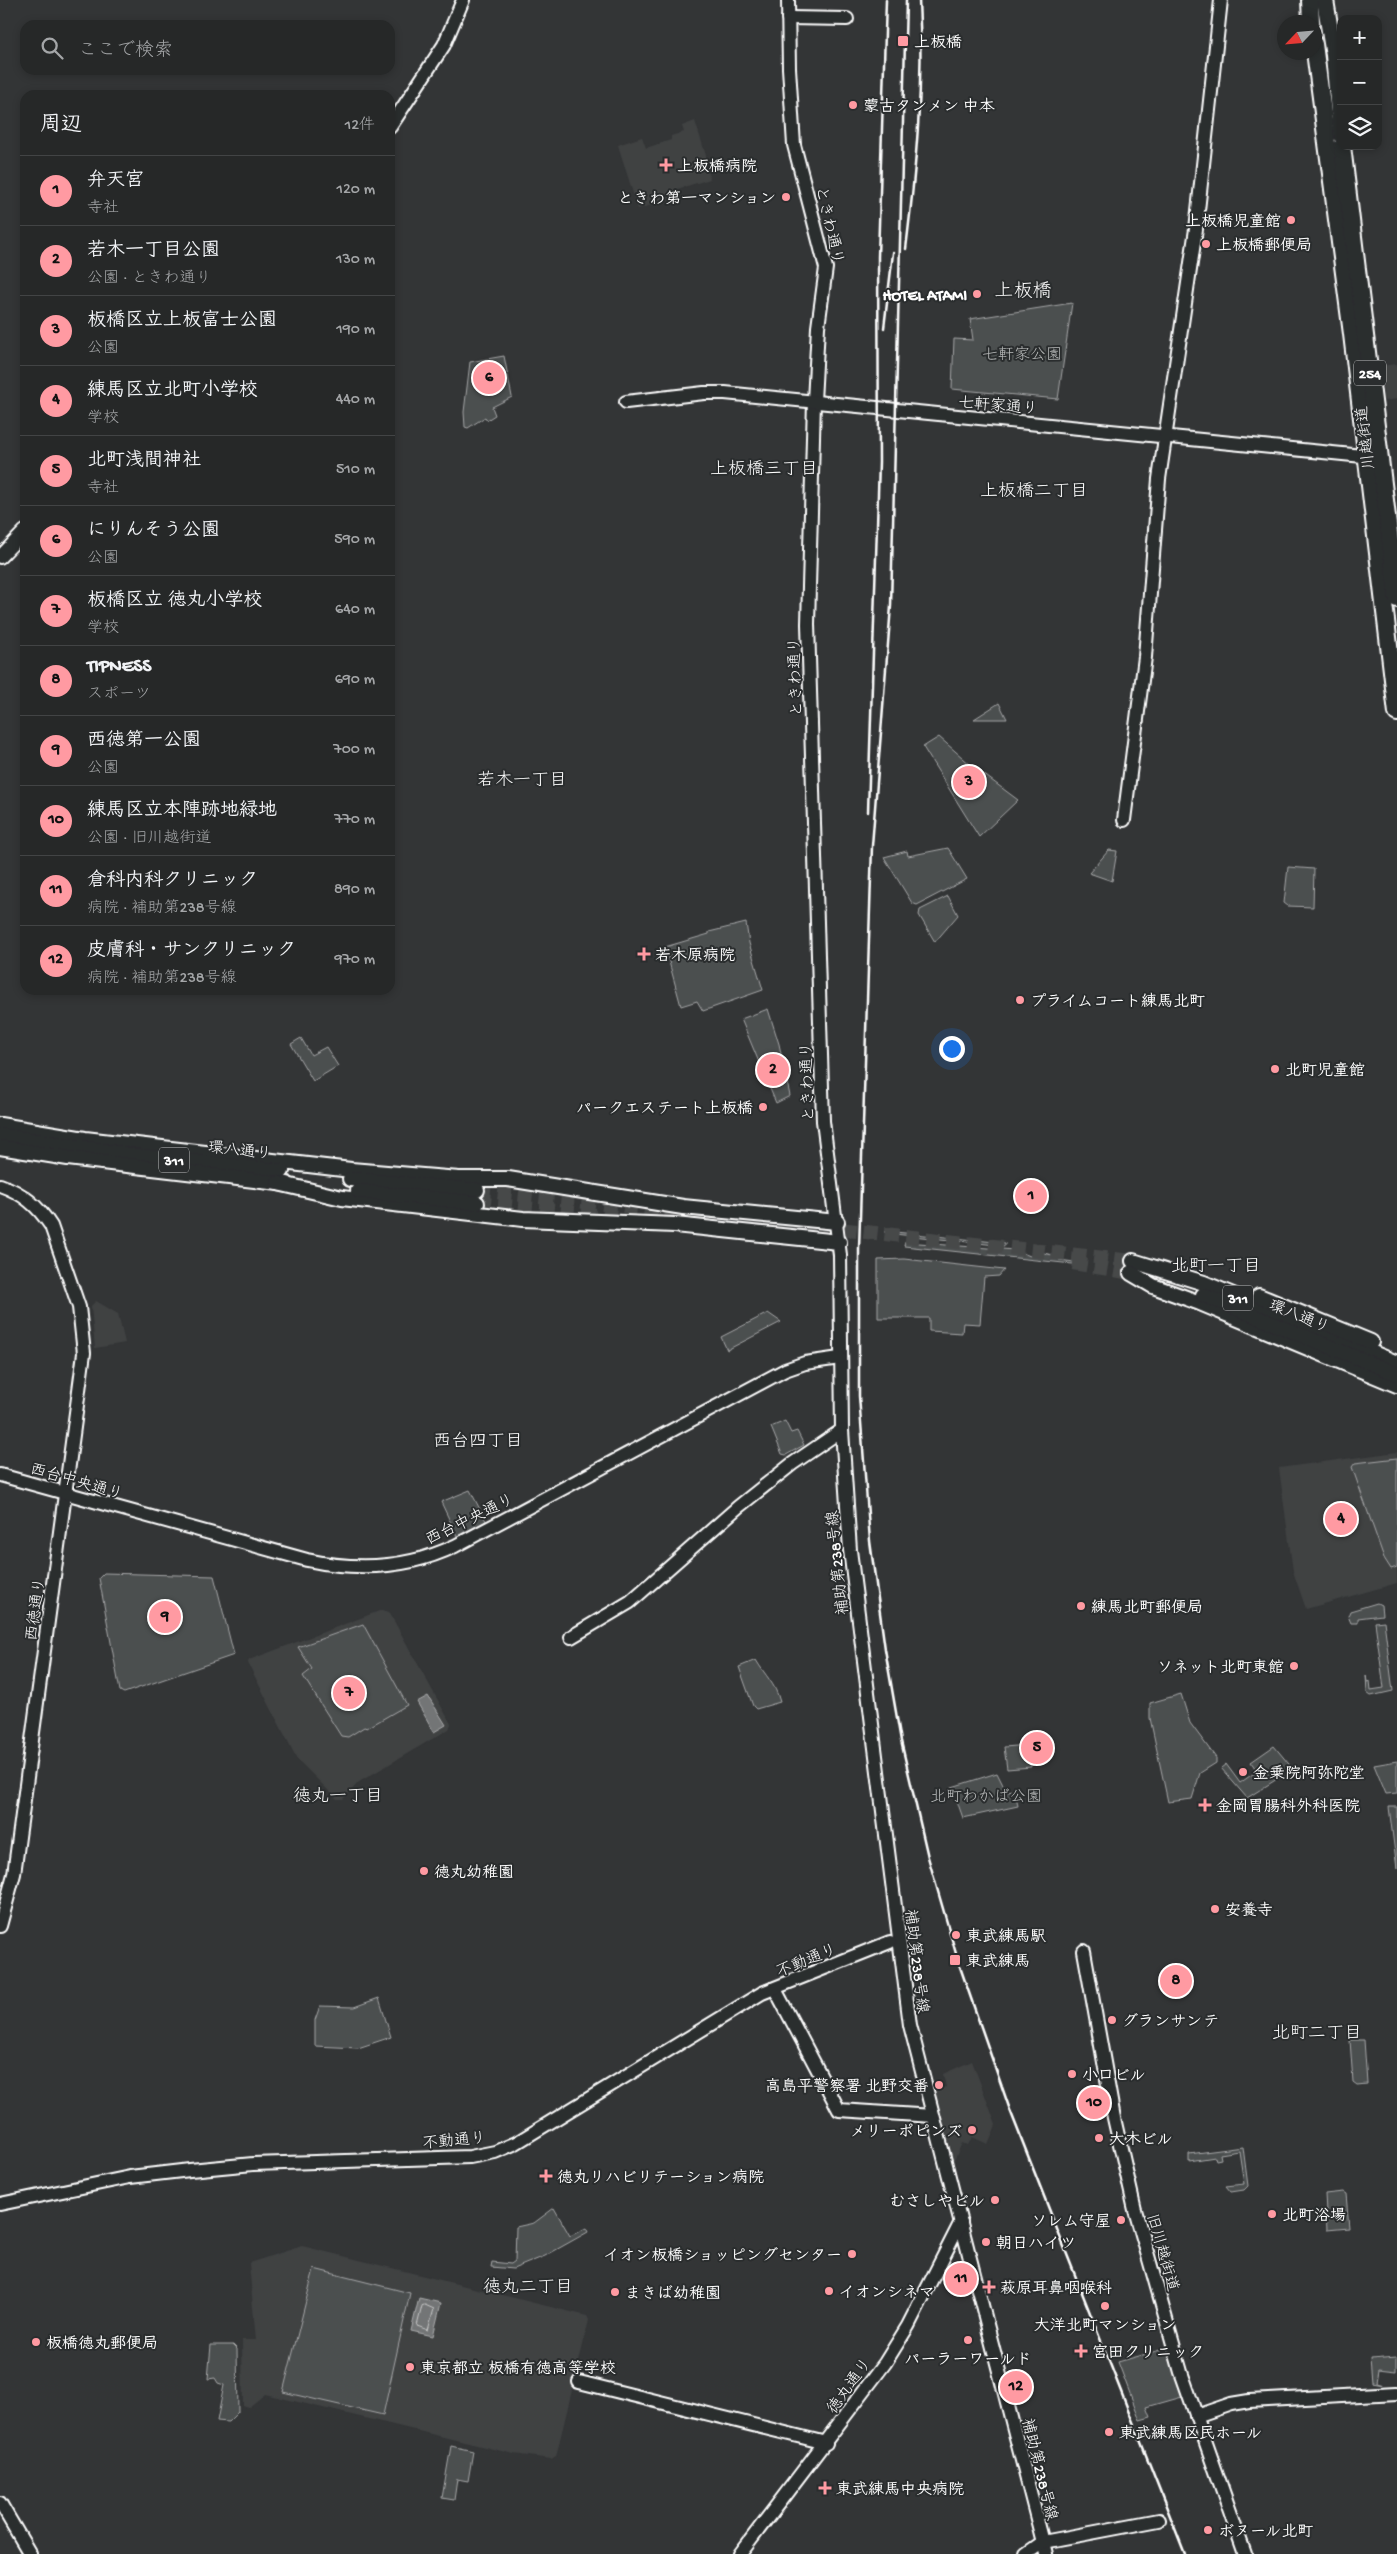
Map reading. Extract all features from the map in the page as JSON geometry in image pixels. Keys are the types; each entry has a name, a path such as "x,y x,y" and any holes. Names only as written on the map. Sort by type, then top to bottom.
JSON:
{"highway":[{"path":"1310,0 1311,15"},
{"path":"1325,0 1334,55 1338,105"},
{"name":"川越街道","path":"1316,60 1373,457 1397,600"},
{"name":"川越街道","path":"1342,150 1397,713"}],"main road":[{"path":"0,1125 224,1160 350,1174 508,1180 655,1202 837,1222"},
{"name":"環八通り","path":"0,1135 140,1156 224,1160 350,1174 477,1197 278,1183 68,1158 0,1147"},
{"path":"278,1183 342,1198 524,1220 699,1227 839,1242"},
{"path":"650,1224 643,1218 642,1212 647,1205 655,1202"},
{"path":"1397,1352 1216,1278 1156,1258 1132,1267 1153,1286 1200,1303 1397,1385"},
{"name":"環八通り","path":"1132,1267 1340,1345 1397,1362"},
{"name":"環八通り","path":"1340,1345 1397,1374"}],"street":[{"path":"395,119 444,45 463,0"},
{"name":"ときわ通り","path":"788,0 789,68 794,145 826,268 818,327 814,401 809,631 823,1121 839,1242 840,1358"},
{"path":"1124,820 1146,657 1157,500 1164,435 1196,228 1221,0"},
{"path":"788,18 846,19"},
{"name":"七軒家通り","path":"626,402 715,393 814,401 879,410 1164,435 1373,457"},
{"path":"0,558 20,536"},
{"name":"西徳通り","path":"0,1185 26,1198 44,1215 51,1226 75,1296 82,1324 84,1354 14,1874 0,1926"},
{"name":"補助第238号線","path":"840,1358 842,1430 850,1550 911,2031 1044,2548"},
{"name":"西台中央通り","path":"0,1475 327,1565 365,1568 396,1565 439,1554 778,1373 806,1363 840,1358"},
{"path":"571,1637 630,1602 738,1507 792,1464 842,1430"},
{"name":"不動通り","path":"0,2204 130,2176 253,2164 470,2157 495,2152 539,2130 762,1993 890,1942"},
{"name":"旧川越街道","path":"1084,1951 1091,2001 1121,2155 1181,2372 1245,2554"},
{"path":"775,1989 839,2110 933,2116"},
{"name":"徳丸通り","path":"740,2554 885,2363 908,2326 961,2222"},
{"path":"579,2382 826,2443"},
{"path":"1196,2416 1231,2404 1249,2401 1397,2393"},
{"path":"0,2503 30,2554"},
{"path":"1026,2554 1159,2520"}],"shaded area":[{"name":"上板橋病院","path":"695,121 709,165 706,166 710,179 677,189 679,197 638,209 618,145 642,137 646,148 671,140 671,136 684,132 682,126"},
{"path":"1397,364 1397,399 1384,401 1380,366"},
{"path":"96,1301 118,1314 125,1343 95,1348 91,1306"},
{"path":"1397,1452 1397,1583 1306,1609 1293,1571 1279,1468"},
{"path":"382,1610 389,1612 451,1724 449,1729 359,1782 343,1799 337,1799 297,1759 248,1663 249,1660"},
{"path":"972,2061 996,2125 988,2144 972,2137 968,2145 962,2143 953,2163 935,2090 946,2087 943,2074"},
{"name":"東京都立 板橋有徳高等学校","path":"302,2246 587,2316 589,2320 556,2456 551,2459 514,2454 265,2394 249,2407 243,2405 242,2340 256,2340 249,2263"}],"green space":[{"name":"七軒家公園","path":"1072,303 1058,399 952,389 954,339 973,340 970,319"},
{"path":"504,356 512,397 492,407 495,415 487,420 485,417 468,428 465,427 464,412 470,362"},
{"path":"999,703 1007,719 974,719 996,705"},
{"path":"939,737 971,765 1018,800 979,837 923,747"},
{"path":"948,848 967,879 917,905 912,903 884,857 907,851 908,856"},
{"path":"1109,850 1117,851 1112,881 1089,873"},
{"path":"1288,867 1314,869 1313,907 1288,906 1284,903"},
{"path":"948,896 958,915 935,942 919,915 920,910"},
{"path":"746,923 749,943 763,990 703,1011 697,1001 681,1006 665,947 709,934 709,932"},
{"path":"768,1009 779,1044 790,1096 776,1103 741,1019"},
{"path":"301,1038 311,1055 326,1047 338,1066 313,1081 291,1044"},
{"path":"885,1231 1005,1243 1005,1246 885,1233"},
{"path":"905,1242 1015,1250 1030,1256 1044,1253 1060,1257 1059,1260 1082,1263 1082,1265 904,1246"},
{"path":"904,1259 1004,1270 999,1276 984,1277 980,1324 963,1323 962,1333 929,1331 929,1318 878,1318 878,1260"},
{"path":"768,1313 781,1322 727,1350 721,1337"},
{"path":"785,1421 791,1433 797,1431 804,1445 786,1455 782,1454 771,1427"},
{"path":"1397,1458 1397,1567 1391,1569 1384,1558 1352,1467 1355,1463"},
{"path":"470,1490 486,1521 457,1536 441,1502"},
{"path":"104,1573 214,1576 234,1655 124,1693 120,1691 99,1578"},
{"path":"1377,1603 1381,1605 1382,1615 1358,1618 1358,1623 1351,1623 1348,1616 1350,1611"},
{"path":"1384,1621 1393,1691 1371,1696 1367,1693 1366,1675 1367,1682 1370,1681 1371,1690 1384,1688 1375,1622"},
{"path":"363,1624 407,1705 348,1737 341,1736 303,1676 312,1669 298,1647"},
{"path":"756,1660 773,1685 780,1702 756,1709 753,1706 739,1667"},
{"path":"1181,1694 1190,1723 1216,1758 1216,1763 1200,1773 1192,1799 1168,1802 1150,1718 1150,1703"},
{"path":"1029,1745 1031,1767 1007,1769 1004,1747"},
{"path":"1274,1746 1293,1769 1247,1798 1221,1768 1226,1764 1240,1783 1257,1771 1251,1762"},
{"path":"1397,1761 1397,1793 1386,1794 1374,1765"},
{"name":"北町わかば公園","path":"997,1773 1006,1791 1015,1790 1018,1806 963,1818 952,1787"},
{"path":"1389,1807 1397,1807 1397,1869"},
{"path":"379,1998 391,2037 358,2048 315,2046 315,2020 320,2006 354,2007"},
{"path":"1350,2040 1364,2040 1367,2084 1357,2085 1353,2082"},
{"path":"1082,2097 1104,2097 1106,2110 1084,2112"},
{"path":"1243,2147 1248,2186 1244,2190 1231,2192 1226,2186 1244,2184 1239,2151 1220,2154 1221,2159 1216,2160 1215,2157 1189,2161 1189,2154"},
{"path":"1343,2192 1346,2194 1349,2228 1327,2230 1325,2194"},
{"path":"554,2208 570,2236 586,2228 588,2232 545,2256 513,2269 491,2267 492,2262 511,2264 515,2261 516,2227 534,2223"},
{"path":"314,2269 410,2293 383,2415 283,2392"},
{"path":"211,2345 233,2345 237,2349 238,2412 228,2422 217,2421 224,2385 218,2383 215,2378 208,2379"},
{"path":"1167,2348 1182,2397 1147,2407 1151,2417 1140,2420 1118,2362"},
{"path":"1397,2357 1397,2372 1379,2370 1377,2382 1384,2384 1372,2382 1370,2359"},
{"path":"451,2446 473,2451 468,2481 457,2479 454,2500 442,2498"}],"water":[{"path":"428,1696 446,1725 434,1732 417,1702"},
{"path":"419,2298 441,2303 433,2336 411,2331"}],"tunnel":[{"path":"477,1190 675,1212"},
{"path":"477,1203 616,1217"},
{"path":"801,1225 1133,1261"},
{"path":"1073,1263 1131,1273"}],"railway":[{"path":"868,812 879,462 878,257 886,0"},
{"path":"906,0 891,606 872,846 859,1249 859,1396 870,1541 885,1649 901,1741 928,1857 959,1964 1010,2110 1185,2554"},
{"path":"906,249 920,94 919,0"},
{"path":"884,328 893,253"}],"place":[{"name":"上板橋","path":"903,41"},
{"name":"蒙古タンメン 中本","path":"853,105"},
{"name":"上板橋病院","path":"666,165"},
{"name":"ときわ第一マンション","path":"786,197"},
{"name":"上板橋児童館","path":"1291,220"},
{"name":"上板橋郵便局","path":"1206,244"},
{"name":"HOTEL ATAMI","path":"977,294"},
{"name":"にりんそう公園","path":"489,378"},
{"name":"板橋区立上板富士公園","path":"969,782"},
{"name":"若木原病院","path":"644,954"},
{"name":"プライムコート練馬北町","path":"1020,1000"},
{"name":"北町児童館","path":"1275,1069"},
{"name":"若木一丁目公園","path":"773,1070"},
{"name":"パークエステート上板橋","path":"763,1107"},
{"name":"弁天宮","path":"1031,1196"},
{"name":"練馬区立北町小学校","path":"1341,1519"},
{"name":"練馬北町郵便局","path":"1081,1606"},
{"name":"西徳第一公園","path":"165,1617"},
{"name":"ソネット北町東館","path":"1294,1666"},
{"name":"板橋区立 徳丸小学校","path":"349,1693"},
{"name":"北町浅間神社","path":"1037,1748"},
{"name":"金乗院阿弥陀堂","path":"1243,1772"},
{"name":"金岡胃腸科外科医院","path":"1205,1805"},
{"name":"徳丸幼稚園","path":"424,1871"},
{"name":"安養寺","path":"1215,1909"},
{"name":"東武練馬駅","path":"956,1935"},
{"name":"東武練馬","path":"955,1960"},
{"name":"TIPNESS","path":"1176,1981"},
{"name":"グランサンテ","path":"1112,2020"},
{"name":"小口ビル","path":"1072,2074"},
{"name":"高島平警察署 北野交番","path":"939,2085"},
{"name":"練馬区立本陣跡地緑地","path":"1094,2103"},
{"name":"メリーポピンズ","path":"972,2130"},
{"name":"大木ビル","path":"1099,2138"},
{"name":"徳丸リハビリテーション病院","path":"546,2176"},
{"name":"むさしやビル","path":"995,2200"},
{"name":"北町浴場","path":"1272,2214"},
{"name":"ソレム守屋","path":"1121,2220"},
{"name":"朝日ハイツ","path":"986,2242"},
{"name":"イオン板橋ショッピングセンター","path":"852,2254"},
{"name":"倉科内科クリニック","path":"961,2279"},
{"name":"萩原耳鼻咽喉科","path":"989,2287"},
{"name":"イオンシネマ","path":"829,2291"},
{"name":"まきば幼稚園","path":"615,2292"},
{"name":"大洋北町マンション","path":"1105,2306"},
{"name":"パーラーワールド","path":"968,2340"},
{"name":"板橋徳丸郵便局","path":"36,2342"},
{"name":"宮田クリニック","path":"1081,2351"},
{"name":"東京都立 板橋有徳高等学校","path":"410,2367"},
{"name":"皮膚科・サンクリニック","path":"1016,2387"},
{"name":"東武練馬区民ホール","path":"1109,2432"},
{"name":"東武練馬中央病院","path":"825,2488"},
{"name":"ボヌール北町","path":"1208,2530"}],"district":[{"name":"上板橋","path":"1023,289"},
{"name":"上板橋三丁目","path":"764,468"},
{"name":"上板橋二丁目","path":"1034,490"},
{"name":"若木一丁目","path":"522,779"},
{"name":"北町一丁目","path":"1216,1265"},
{"name":"西台四丁目","path":"478,1440"},
{"name":"徳丸一丁目","path":"338,1795"},
{"name":"北町二丁目","path":"1317,2032"},
{"name":"徳丸二丁目","path":"528,2286"}]}
